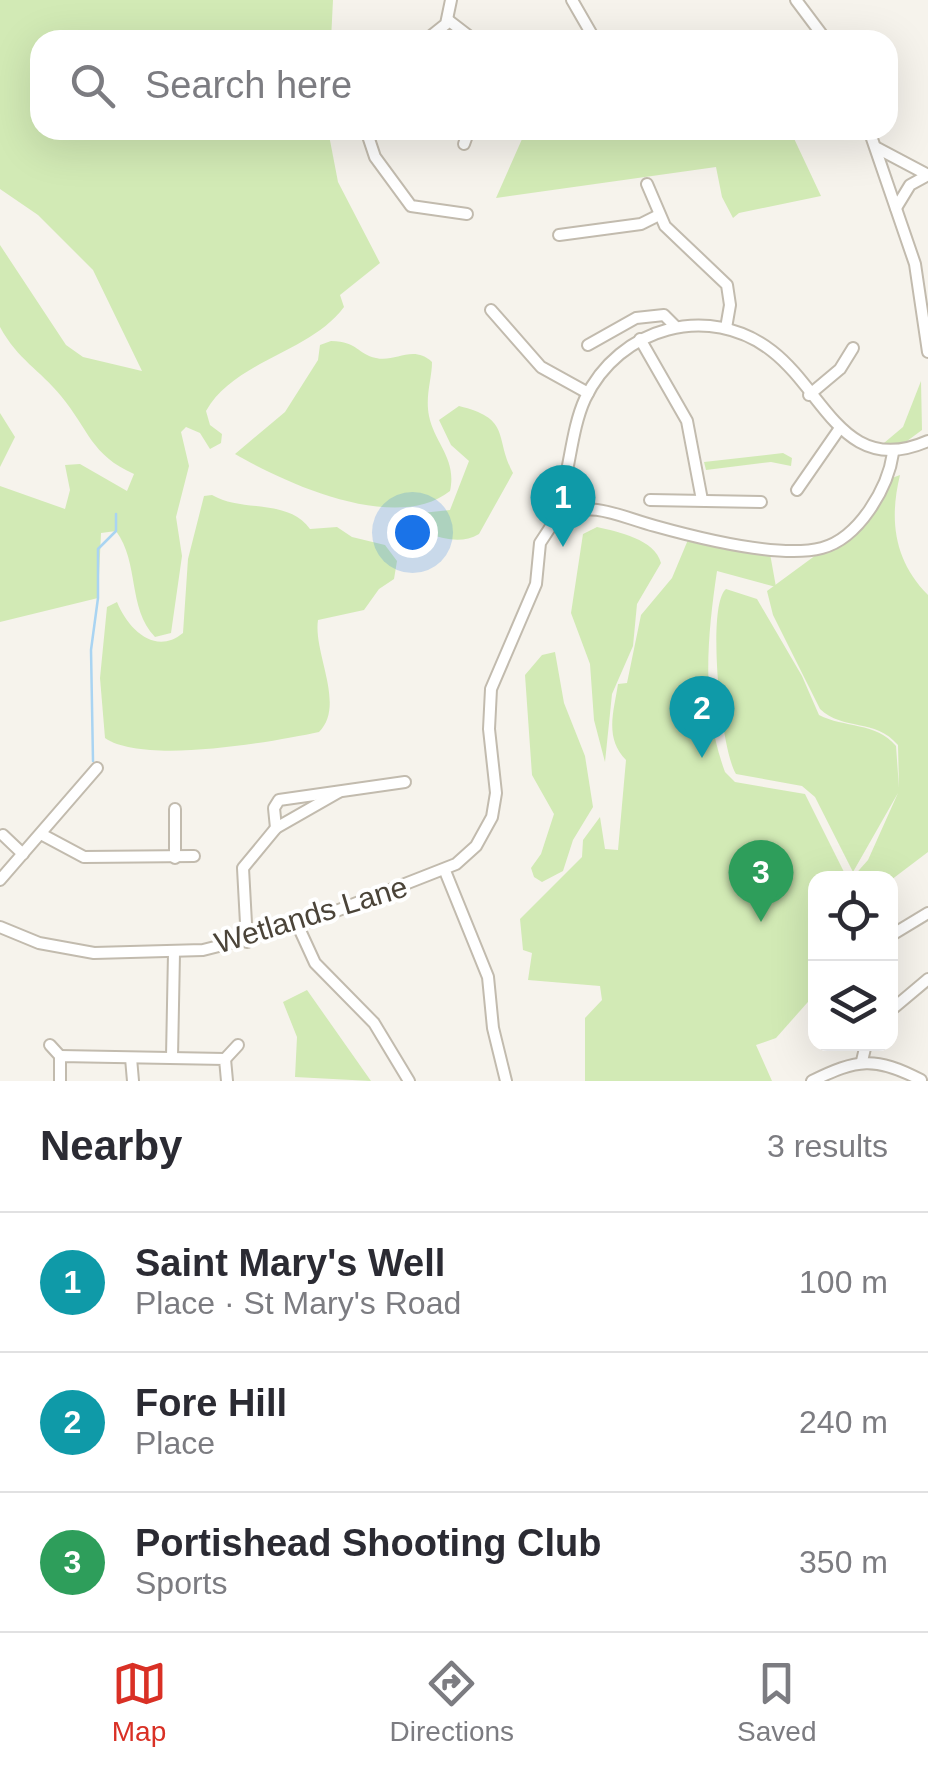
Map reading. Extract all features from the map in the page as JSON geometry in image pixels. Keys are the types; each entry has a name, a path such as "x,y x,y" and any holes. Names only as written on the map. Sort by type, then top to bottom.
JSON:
{"street":[{"path":"437,30 448,20 451,0"},
{"path":"572,0 589,30"},
{"path":"796,0 818,30"},
{"path":"448,20 461,30"},
{"path":"368,140 370,147 395,169 413,207 462,210"},
{"path":"873,140 920,288 928,352"},
{"path":"876,148 928,175"},
{"path":"896,208 910,185 928,175"},
{"path":"648,184 659,215 680,242 726,282 730,305 726,328"},
{"path":"565,237 638,225 659,215"},
{"path":"498,313 541,367 588,393"},
{"path":"588,345 636,318 658,314 676,327"},
{"path":"592,324 599,337"},
{"path":"574,483 566,480 588,393 607,365 640,339 676,327 726,328 770,350 840,428 894,453 928,441"},
{"path":"640,339 688,421 688,449 702,500"},
{"path":"809,395 851,355"},
{"path":"804,486 840,428"},
{"path":"506,1081 494,1034 488,977 445,870 476,846 492,817 496,793 489,734 495,670 529,602 540,543 558,514 590,506 714,540 782,550 820,548 850,531 867,512 882,488 894,453"},
{"path":"650,500 762,502"},
{"path":"0,880 98,768"},
{"path":"276,828 274,808 278,800 405,782"},
{"path":"247,942 241,872 276,828 339,792"},
{"path":"175,858 176,809"},
{"path":"41,834 84,857 194,856"},
{"path":"2,835 24,854"},
{"name":"Wetlands Lane","path":"0,927 34,941 76,950 174,953 247,942 445,870"},
{"path":"898,931 928,913"},
{"path":"298,926 317,966 374,1023 409,1081"},
{"path":"172,1058 174,953"},
{"path":"898,1005 928,979"},
{"path":"50,1045 60,1056 60,1081"},
{"path":"226,1081 225,1060 238,1045"},
{"path":"862,1061 864,1051"},
{"path":"60,1056 225,1060"},
{"path":"132,1058 133,1081"},
{"path":"812,1081 862,1061 898,1068 921,1081 928,1070"}],"green space":[{"path":"0,0 333,0 332,30 30,30 30,140 330,140 338,182 380,263 340,295 344,307 329,323 253,368 219,394 206,411 210,425 222,434 221,443 210,449 200,433 186,427 181,432 189,466 176,517 182,556 171,633 155,637 146,625 128,557 116,531 101,533 98,598 0,622 0,486 65,509 70,490 65,465 80,464 127,491 134,474 99,450 61,396 14,348 0,327 0,245 66,345 83,357 142,371 93,270 38,215 0,189"},
{"path":"522,140 795,140 821,196 739,213 733,218 722,197 716,167 496,198"},
{"path":"331,341 376,358 418,354 432,362 429,416 451,470 450,491 427,503 371,506 311,490 235,454 285,412 318,360 320,345"},
{"path":"921,381 922,430 903,444 884,443 903,427"},
{"path":"459,406 494,423 513,473 479,534 460,540 401,524 403,515 450,510 469,461 451,445 439,420"},
{"path":"0,413 15,437 0,467"},
{"path":"783,453 792,458 791,466 771,462 706,470 704,462"},
{"path":"900,475 895,524 901,554 928,595 928,852 898,875 898,871 858,871 868,860 898,793 852,871 815,797 802,786 736,774 725,738 716,649 720,601 726,589 757,599 802,676 819,715 879,733 896,746 899,788 898,745 879,731 839,720 820,709 773,615 767,591 869,516 892,478"},
{"path":"204,496 237,504 290,513 310,529 337,527 352,537 385,545 397,561 394,579 379,589 364,610 318,620 330,708 319,732 209,749 148,750 123,746 105,738 100,678 107,607 117,602 135,630 153,640 162,642 183,633 188,559"},
{"path":"597,527 644,542 661,563 637,604 633,646 612,694 605,762 594,720 590,664 571,613 583,534"},
{"path":"690,535 769,548 776,587 717,571 708,672 717,747 725,772 735,782 805,794 844,871 808,871 808,1002 776,1038 756,1045 772,1081 585,1081 585,1018 602,1000 600,986 528,980 532,953 523,950 520,919 582,857 583,840 600,817 605,849 618,850 626,760 613,733 618,684 627,683 641,615 672,578"},
{"path":"555,652 564,703 585,756 593,807 573,840 563,871 542,882 534,877 531,868 541,854 554,814 532,775 525,675 542,655"},
{"path":"307,990 371,1081 295,1077 297,1037 283,1002"}],"waterway":[{"path":"93,761 91,650 98,598 98,549 116,531 116,514"}],"place":[{"name":"Saint Mary's Well","path":"563,547"},
{"name":"Fore Hill","path":"702,758"},
{"name":"Portishead Shooting Club","path":"761,922"}]}
